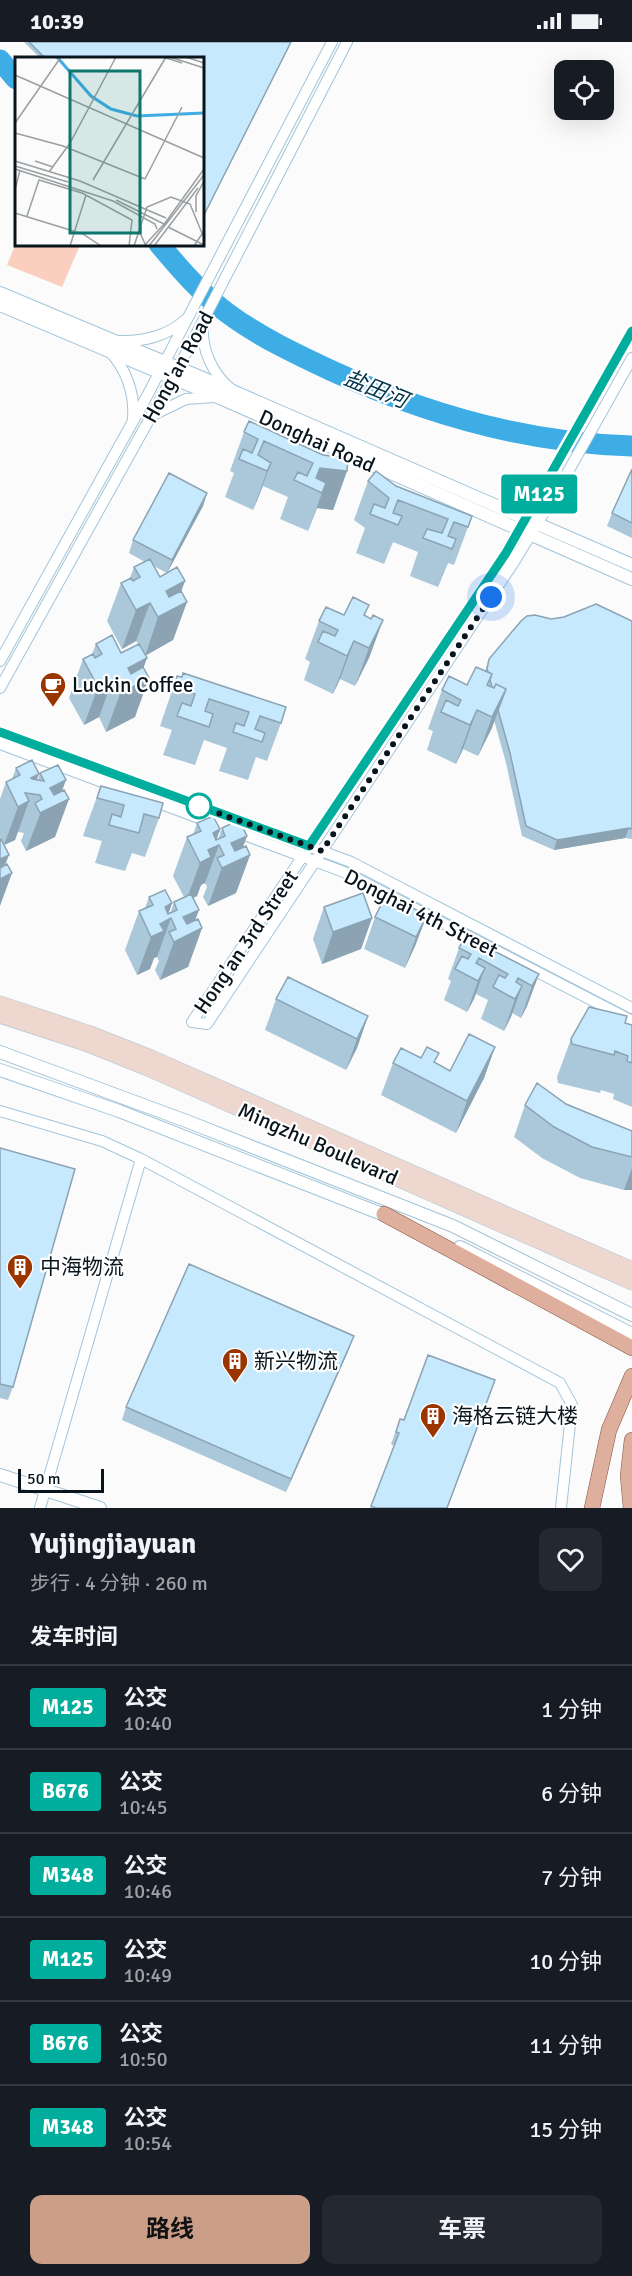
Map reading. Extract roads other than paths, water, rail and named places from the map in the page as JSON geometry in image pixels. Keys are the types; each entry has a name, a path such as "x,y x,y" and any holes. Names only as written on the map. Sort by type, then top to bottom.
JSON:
{"main road":[{"name":"Mingzhu Boulevard","path":"0,1003 90,1033 151,1057 632,1269"},
{"name":"Mingzhu Boulevard","path":"0,1016 86,1044 148,1069 632,1282"},
{"path":"384,1214 632,1348"},
{"path":"592,1508 609,1430 632,1376"},
{"path":"631,1508 628,1476 632,1440"}],"street":[{"name":"Hong'an Road","path":"0,661 162,367 332,42"},
{"name":"Hong'an Road","path":"0,688 175,373 347,42"},
{"name":"Donghai Road","path":"0,293 175,373 220,398 528,526 632,565"},
{"name":"Donghai Road","path":"0,305 113,346"},
{"path":"131,424 133,407 130,387 113,346 168,332 180,325 193,308"},
{"path":"206,315 203,337 208,357 218,376 233,392"},
{"name":"Hong'an 3rd Street","path":"632,331 555,467 528,526 322,851 207,1024 192,1022 506,553 528,526 569,470 632,358"},
{"name":"Donghai Road","path":"175,373 233,392 528,526 632,579"},
{"path":"150,418 165,408 186,399 220,398"},
{"name":"Donghai 4th Street","path":"0,732 351,862 632,1008"},
{"name":"Donghai 4th Street","path":"0,744 344,872 632,1021"},
{"name":"Mingzhu Boulevard","path":"0,1052 189,1122 453,1226 632,1315"},
{"name":"Mingzhu Boulevard","path":"0,1070 119,1111 384,1214 510,1271 632,1334"},
{"path":"0,1111 102,1141 560,1383 572,1405 561,1508"},
{"path":"40,1508 141,1160"},
{"path":"0,1475 100,1508"}],"waterway":[{"name":"盐田河","path":"0,60 15,78"},
{"name":"盐田河","path":"161,246 201,291 220,308 266,338 366,386 439,413 515,432 592,444 632,446"}],"place":[{"name":"Luckin Coffee","path":"53,708"},
{"name":"中海物流","path":"20,1290"},
{"name":"新兴物流","path":"235,1384"},
{"name":"海格云链大楼","path":"433,1439"}]}
